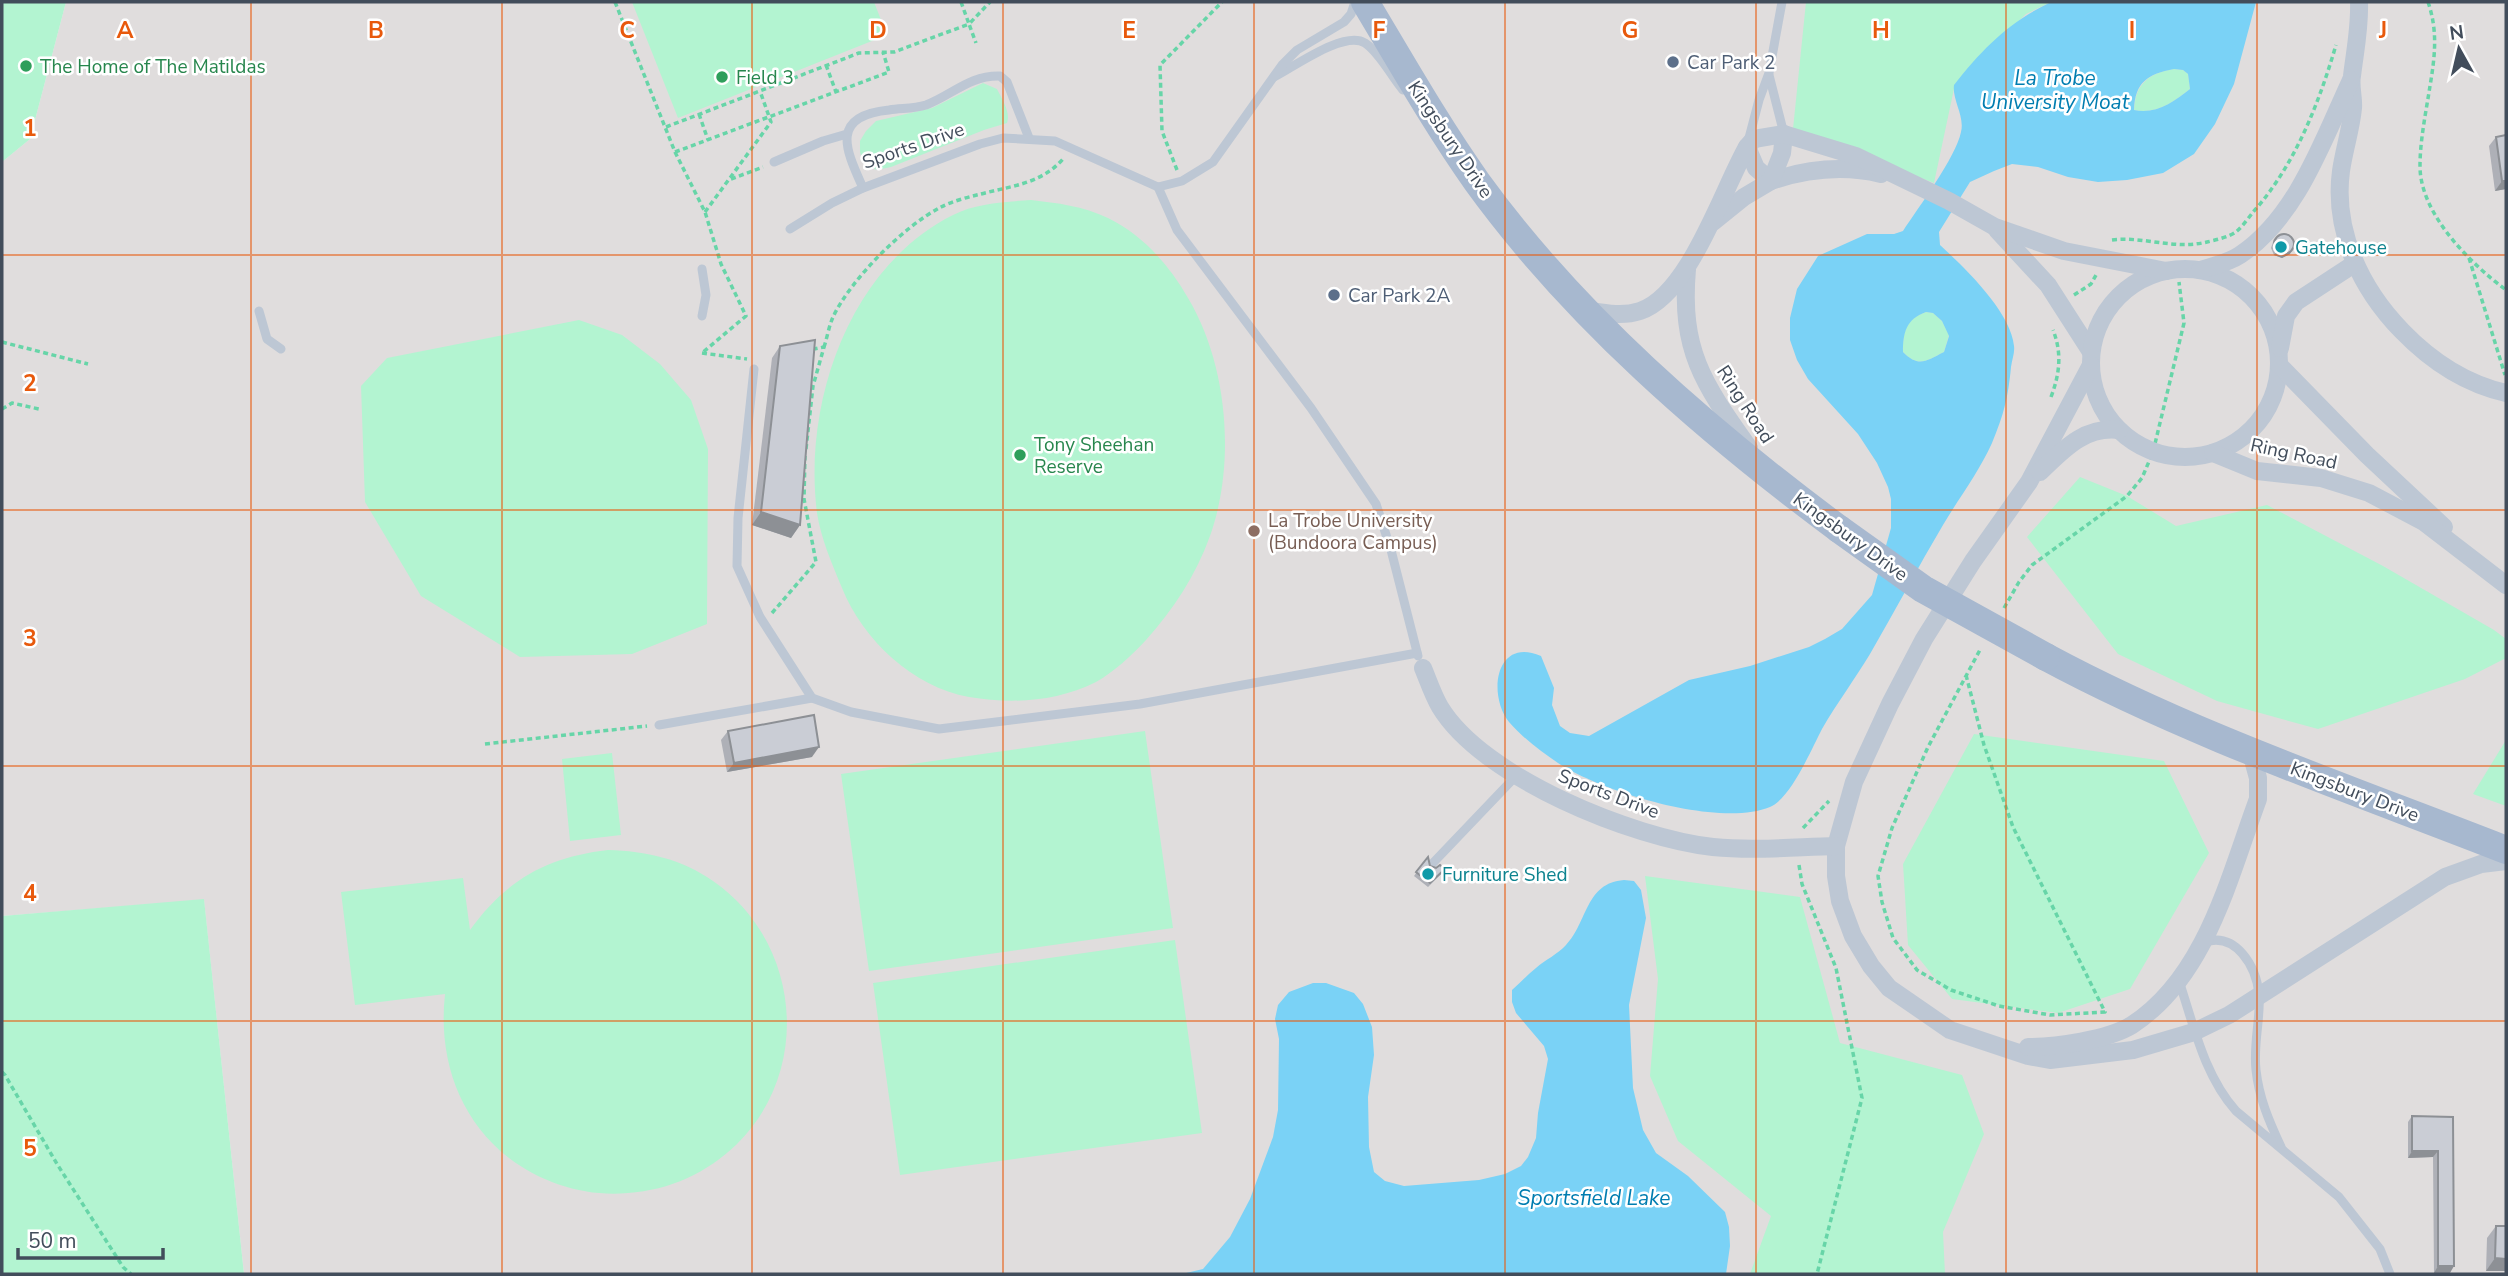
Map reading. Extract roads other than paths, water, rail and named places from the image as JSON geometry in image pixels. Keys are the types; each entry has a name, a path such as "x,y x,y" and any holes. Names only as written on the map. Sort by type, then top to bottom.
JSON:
{"main road":[{"name":"Kingsbury Drive","path":"1365,2 1477,182 1518,235 1586,310 1708,425 1768,476 1923,589 2099,686 2506,850"}],"street":[{"path":"2359,2 2358,39 2351,80 2353,107 2341,174 2342,222 2354,264 2375,298 2414,344 2444,367 2492,390 2506,393"},
{"path":"2200,270 2239,256 2273,223 2304,178 2351,80"},
{"path":"1784,134 1782,153 1771,181 1756,168 1747,147 1755,139 1784,134"},
{"name":"Ring Road","path":"1784,134 1856,156 1995,227 2064,251 2172,270 2200,270"},
{"name":"Ring Road","path":"1586,310 1620,315 1641,311 1656,302 1688,269 1733,171 1747,147"},
{"name":"Ring Road","path":"1710,225 1744,197 1771,181 1793,173 1842,169 1868,171 1908,181"},
{"name":"Ring Road","path":"1995,227 2049,285 2091,358"},
{"path":"2091,358 2094,389 2104,411 2119,430 2135,443 2153,452 2183,457 2213,453 2239,440 2260,420 2274,394 2286,316 2296,302 2354,264"},
{"name":"Ring Road","path":"1688,269 1685,296 1693,354 1705,382 1768,476"},
{"path":"2172,270 2144,279 2124,292 2108,309 2097,329 2091,358 2029,482 1973,561 1924,639 1890,704 1854,782 1836,846 1836,876 1840,901 1853,936 1871,966 1889,988 1950,1030 2050,1060 2133,1050 2194,1032 2230,1015 2445,877 2481,864 2506,861"},
{"path":"2200,270 2229,280 2253,298 2270,323 2279,359"},
{"name":"Ring Road","path":"2279,359 2367,455 2506,585"},
{"path":"2029,482 2068,445 2085,434 2109,429 2119,430"},
{"name":"Ring Road","path":"2213,453 2257,471 2321,478 2369,493 2424,522 2506,585"},
{"name":"Sports Drive","path":"1420,660 1440,707 1462,734 1489,758 1516,776 1587,810 1676,840 1713,847 1762,849 1836,846"},
{"path":"2000,1047 2054,1047 2122,1030 2158,1005 2179,981 2202,943 2217,909 2259,799 2258,778 2250,749"}],"lane":[{"path":"659,725 812,698 851,712 939,729 1140,704 1420,660 1376,504 1311,408 1177,230 1158,187 1182,181 1213,162 1282,65 1297,50 1344,22 1351,14 1355,2"},
{"path":"1747,147 1769,74 1783,2"},
{"path":"1273,78 1338,43 1358,40 1373,52 1407,96 1436,119"},
{"path":"1769,74 1784,134"},
{"name":"Sports Drive","path":"1029,138 1007,82 1000,76 987,76 964,84 928,104 911,109 874,112 859,119 847,134 846,144 863,188 1003,138 1055,141 1158,187"},
{"name":"Sports Drive","path":"774,162 847,134"},
{"path":"790,229 832,203 863,188"},
{"path":"702,269 706,295 702,316"},
{"path":"259,311 267,339 281,349"},
{"path":"754,365 738,518 737,566 764,623 812,698"},
{"path":"1432,864 1516,776"},
{"path":"2202,943 2214,939 2231,943 2243,954 2253,972 2259,995 2254,1051 2256,1073 2263,1108 2281,1149"},
{"path":"2179,981 2199,1048 2227,1101 2339,1197 2380,1249 2390,1274"}],"water":[{"name":"La Trobe University Moat","path":"2051,2 2256,2 2234,84 2215,124 2194,154 2163,173 2098,182 2068,177 2038,167 2012,164 1970,182 1939,232 1940,245 1985,291 2005,319 2011,333 2014,351 2005,406 1992,443 1981,464 1870,654 1822,729 1793,784 1778,802 1770,807 1748,812 1692,810 1631,795 1558,763 1520,733 1502,710 1498,697 1500,671 1505,661 1514,654 1526,652 1541,656 1554,688 1552,705 1560,726 1570,733 1589,736 1689,680 1750,666 1809,647 1842,629 1872,595 1891,528 1891,499 1877,463 1858,434 1808,379 1797,360 1790,340 1790,318 1797,289 1818,256 1867,234 1894,234 1903,231 1958,142 1962,126 1954,85 1998,37","holes":["2174,69 2188,74 2190,89 2171,103 2157,109 2134,110 2140,86 2150,77","1926,312 1933,313 1942,321 1949,336 1944,352 1918,361 1903,352 1904,339 1910,323"]},
{"name":"Sportsfield Lake","path":"1624,880 1634,881 1641,890 1646,918 1629,1005 1633,1088 1643,1130 1656,1153 1688,1176 1725,1212 1730,1246 1726,1274 1182,1274 1203,1269 1230,1237 1250,1199 1273,1137 1278,1110 1279,1039 1275,1019 1278,1005 1289,992 1313,983 1326,983 1354,993 1363,1004 1372,1027 1374,1055 1368,1097 1369,1147 1374,1172 1385,1181 1404,1186 1479,1180 1505,1174 1521,1166 1536,1138 1548,1059 1544,1046 1516,1013 1512,990 1566,945 1594,896 1602,888"}],"place":[{"name":"Car Park 2","path":"1673,62"},
{"name":"The Home of The Matildas","path":"26,66"},
{"name":"Field 3","path":"722,77"},
{"name":"Gatehouse","path":"2281,247"},
{"name":"Car Park 2A","path":"1334,295"},
{"name":"Tony Sheehan Reserve","path":"1020,455"},
{"name":"La Trobe University (Bundoora Campus)","path":"1254,531"},
{"name":"Furniture Shed","path":"1428,874"}]}
